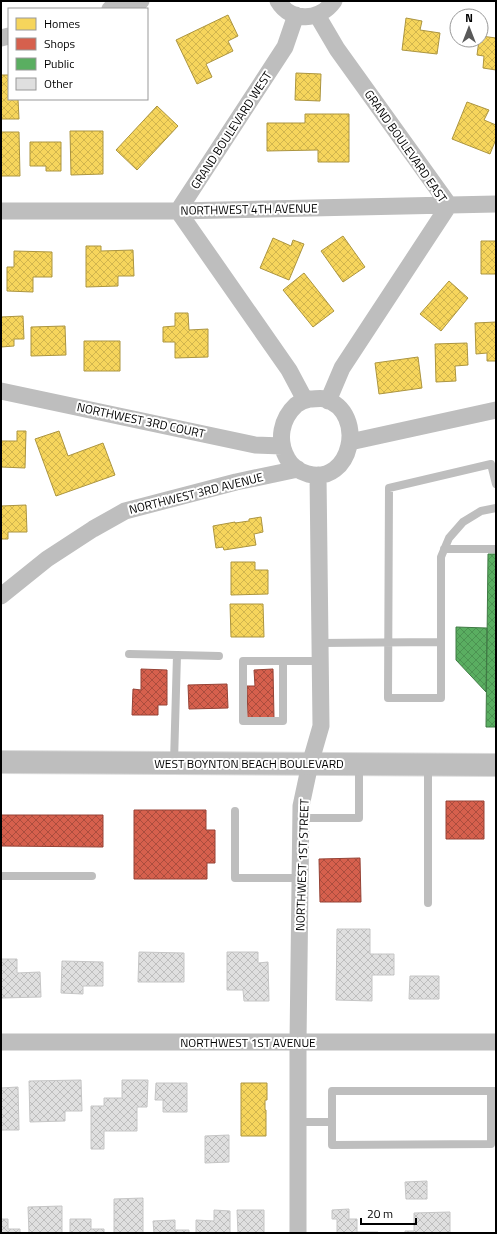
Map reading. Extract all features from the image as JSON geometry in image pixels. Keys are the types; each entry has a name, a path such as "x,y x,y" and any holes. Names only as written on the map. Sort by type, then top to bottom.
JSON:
{"main road":[{"name":"WEST BOYNTON BEACH BOULEVARD","path":"1,762 496,765"}],"street":[{"path":"114,8 141,1"},
{"path":"278,1 287,12 300,17 317,15 326,10 334,1"},
{"name":"GRAND BOULEVARD WEST","path":"178,211 285,47 296,15"},
{"name":"GRAND BOULEVARD EAST","path":"317,15 337,49 449,205 342,368 328,401"},
{"name":"NORTHWEST 4TH AVENUE","path":"1,211 178,211 496,204"},
{"path":"178,211 289,370 306,400"},
{"name":"NORTHWEST 3RD COURT","path":"1,390 255,445 282,446"},
{"path":"310,398 324,399 328,401 339,408 345,416 349,426 350,442 346,457 335,469 324,474 312,475 302,473 291,464 282,446 281,430 286,416 297,404 310,398"},
{"path":"350,442 496,410"},
{"name":"NORTHWEST 3RD AVENUE","path":"1,596 46,559 93,529 125,511 236,482 298,469"},
{"name":"NORTHWEST 1ST STREET","path":"298,1233 298,1042 301,806 310,764 321,726 318,475"},
{"name":"NORTHWEST 1ST AVENUE","path":"1,1042 496,1042"}],"lane":[{"path":"496,484 494,463 389,488 388,698 440,698 441,557 449,538 463,522 481,511 496,508"},
{"path":"444,549 496,549"},
{"path":"320,643 441,642"},
{"path":"129,654 219,656"},
{"path":"174,763 177,655"},
{"path":"284,661 284,721 243,722 243,661 284,661 320,661"},
{"path":"301,818 359,818 359,764"},
{"path":"428,764 428,903"},
{"path":"235,811 235,878 300,878"},
{"path":"1,876 92,876"},
{"path":"332,1091 494,1091 491,1144 332,1144 332,1122 332,1091"},
{"path":"298,1122 332,1122"}],"building: Homes":[{"path":"228,15 238,36 228,41 233,51 206,64 212,77 197,84 176,40"},
{"path":"406,18 422,21 420,30 440,33 437,54 402,50"},
{"path":"489,37 496,38 496,70 483,68 484,56 477,55 478,48 489,48"},
{"path":"296,73 321,74 320,101 295,100"},
{"path":"1,75 8,75 8,100 18,100 19,119 1,119"},
{"path":"467,102 489,110 484,120 496,125 496,139 490,154 452,139"},
{"path":"157,106 178,126 137,170 116,150"},
{"path":"305,114 349,114 349,162 318,162 318,150 267,151 267,123 305,123"},
{"path":"70,131 103,131 103,174 71,175"},
{"path":"1,132 19,132 20,176 1,176"},
{"path":"30,142 61,142 61,171 46,171 46,166 30,166"},
{"path":"343,236 365,267 343,282 321,251"},
{"path":"273,238 291,246 293,240 304,244 289,280 260,268"},
{"path":"481,241 496,241 496,274 481,274"},
{"path":"86,246 101,246 101,251 133,250 134,276 118,276 118,286 86,287"},
{"path":"14,251 52,252 52,277 33,277 33,292 7,291 7,267 14,267"},
{"path":"304,273 334,311 313,327 283,290"},
{"path":"449,281 468,298 441,331 420,314"},
{"path":"175,313 188,313 189,330 208,329 208,357 175,358 175,342 163,342 163,327 175,326"},
{"path":"23,316 24,339 14,339 14,346 1,347 1,317"},
{"path":"496,322 496,361 487,361 487,353 476,354 475,323"},
{"path":"65,326 66,355 31,356 31,327"},
{"path":"84,341 120,341 120,371 84,371"},
{"path":"467,343 468,365 455,366 456,381 436,382 435,344"},
{"path":"418,357 422,388 379,394 375,363"},
{"path":"17,431 26,431 25,468 1,467 1,441 17,441"},
{"path":"59,431 68,456 103,443 115,475 56,496 35,439"},
{"path":"26,505 27,532 8,532 8,539 1,539 1,506"},
{"path":"261,517 263,532 254,534 256,545 224,550 223,547 216,548 213,526 249,521 249,519"},
{"path":"231,562 255,562 255,570 268,570 268,594 231,595"},
{"path":"230,604 263,604 264,637 231,637"},
{"path":"241,1083 267,1083 267,1100 265,1100 266,1136 241,1136"}],"building: Shops":[{"path":"141,669 167,670 167,705 158,705 158,715 132,715 133,689 141,690"},
{"path":"273,669 274,718 248,718 247,686 255,686 254,670"},
{"path":"227,684 228,708 189,709 188,685"},
{"path":"446,801 484,801 484,839 446,839"},
{"path":"134,810 206,810 206,830 215,830 215,863 207,863 207,879 134,879"},
{"path":"1,815 103,815 103,847 1,846"},
{"path":"360,858 361,902 320,902 319,859"}],"building: Public":[{"path":"488,554 496,554 496,727 486,727"},
{"path":"456,627 487,628 486,692 456,660"}],"building: Other":[{"path":"337,929 370,929 370,954 394,954 394,975 372,975 372,1001 336,1000"},
{"path":"139,952 184,953 184,982 138,982"},
{"path":"227,952 258,952 258,963 268,962 269,1001 244,1001 243,990 227,990"},
{"path":"1,959 17,959 17,973 40,972 41,997 1,998"},
{"path":"62,961 103,962 103,986 83,986 83,994 61,993"},
{"path":"410,976 439,976 439,999 409,999"},
{"path":"81,1080 82,1111 65,1111 65,1121 30,1122 29,1081"},
{"path":"122,1080 148,1080 147,1107 137,1107 137,1131 104,1131 104,1149 91,1149 91,1106 104,1106 104,1098 122,1098"},
{"path":"156,1083 187,1083 187,1112 163,1112 163,1100 155,1100"},
{"path":"18,1087 19,1130 1,1130 1,1088"},
{"path":"229,1135 229,1162 205,1163 205,1136"},
{"path":"427,1181 427,1199 406,1199 405,1182"},
{"path":"143,1198 143,1233 114,1233 114,1199"},
{"path":"62,1206 62,1233 29,1233 28,1207"},
{"path":"349,1209 349,1219 357,1219 357,1232 378,1233 337,1233 337,1219 332,1219 332,1210"},
{"path":"214,1210 230,1211 230,1233 196,1233 196,1220 214,1221"},
{"path":"237,1210 264,1210 264,1233 238,1233"},
{"path":"450,1212 450,1233 405,1233 405,1231 414,1231 414,1213"},
{"path":"1,1219 8,1219 8,1229 20,1229 20,1233 1,1233"},
{"path":"70,1219 91,1219 91,1229 104,1229 104,1233 70,1233"},
{"path":"175,1220 175,1230 189,1230 189,1233 154,1233 153,1221"}]}
